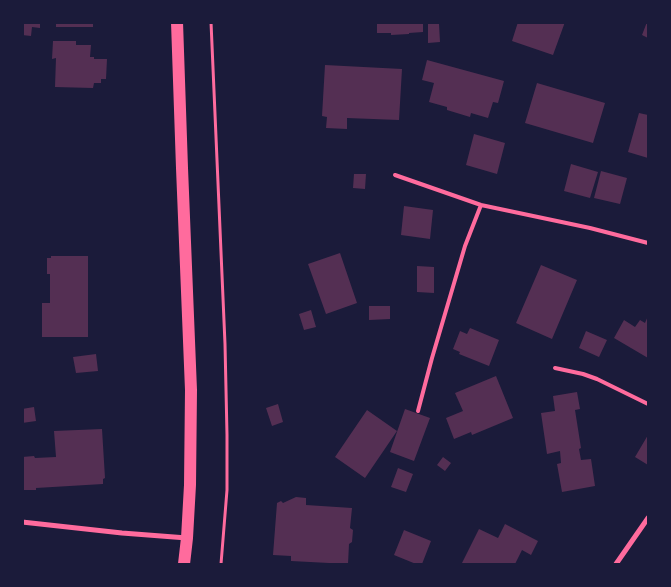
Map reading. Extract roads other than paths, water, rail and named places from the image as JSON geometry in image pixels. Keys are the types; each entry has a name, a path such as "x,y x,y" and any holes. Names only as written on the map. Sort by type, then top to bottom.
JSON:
{"main road":[{"path":"177,22 191,390 190,485 184,564"}],"street":[{"path":"616,564 648,518"},
{"path":"22,522 140,535 187,538"}],"lane":[{"path":"395,175 481,205 590,228 648,243"},
{"path":"418,411 465,246 481,205"},
{"path":"555,368 597,379 648,404"}]}
